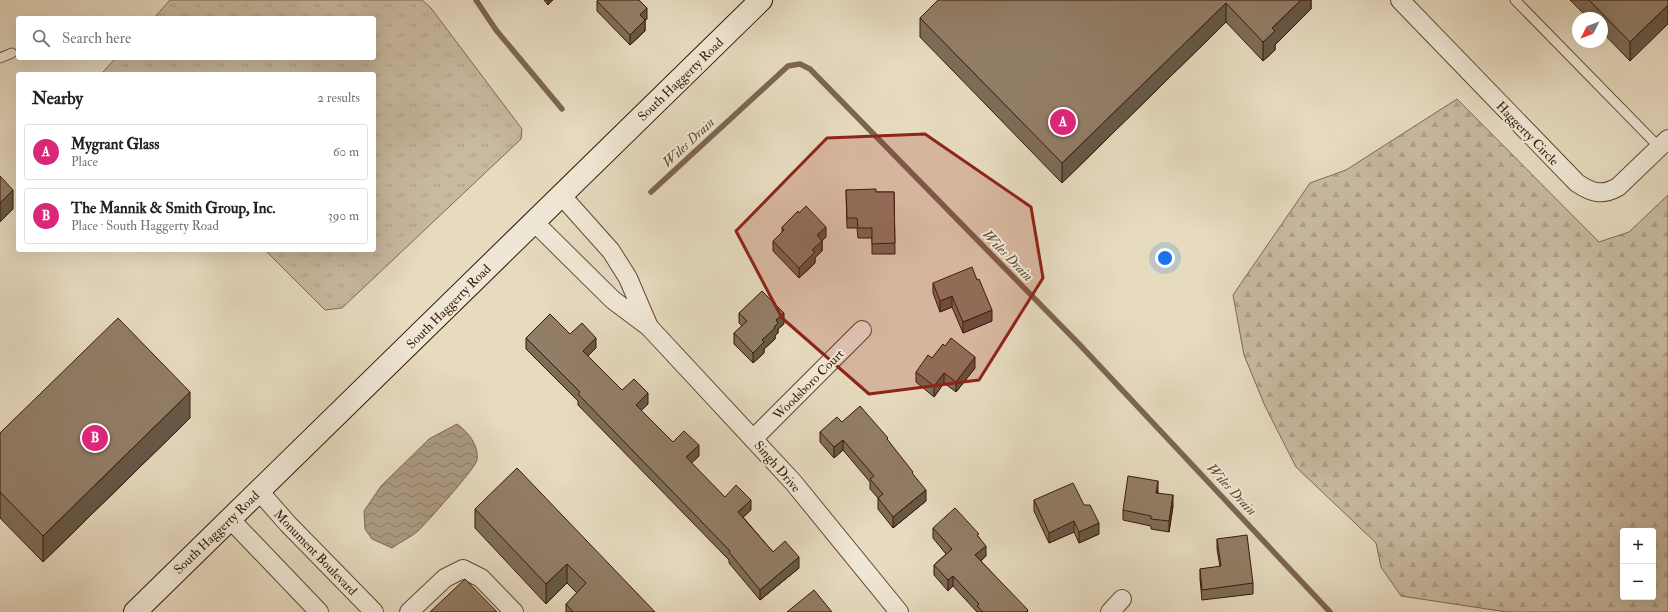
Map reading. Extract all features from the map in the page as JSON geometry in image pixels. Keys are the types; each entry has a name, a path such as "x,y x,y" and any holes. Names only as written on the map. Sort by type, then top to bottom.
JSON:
{"main road":[{"name":"South Haggerty Road","path":"135,612 761,0"}],"street":[{"name":"Haggerty Circle","path":"1400,0 1577,183 1589,191 1609,192 1618,187 1664,143"},
{"name":"Singh Drive","path":"561,195 611,251 628,278 649,327"},
{"name":"Singh Drive","path":"534,221 613,300 649,327 793,482 898,612"},
{"name":"Woodsboro Court","path":"753,439 862,330"},
{"name":"Monument Boulevard","path":"259,491 288,524 374,612"},
{"path":"230,519 319,612"},
{"path":"409,612 445,578 463,569 481,578 514,612"}],"lane":[{"path":"1515,0 1664,143"},
{"path":"0,58 12,53"}],"highlighted area":[{"path":"925,134 1031,207 1043,278 979,380 869,394 782,318 736,231 827,138"}],"green space":[{"path":"170,0 422,0 431,8 522,129 521,139 342,308 325,310 267,252 376,252 376,72 103,72 114,60 376,60 376,16 156,16"},
{"path":"1457,99 1599,242 1629,232 1668,195 1668,612 1507,612 1401,596 1381,567 1376,543 1296,467 1265,406 1244,355 1233,295 1310,183 1346,170"}],"water":[{"path":"457,424 472,439 477,454 475,465 450,496 412,536 392,548 372,539 365,529 364,511 381,486 429,439"}],"building":[{"path":"639,0 647,8 640,15 645,20 630,35 597,1"},
{"path":"938,0 1301,0 1272,28 1275,31 1263,42 1226,3 1062,163 920,18"},
{"path":"1589,0 1668,0 1668,5 1630,42 1608,19 1608,12 1601,12"},
{"path":"0,176 13,190 0,203"},
{"path":"876,189 876,192 894,192 895,243 872,244 872,228 858,228 857,218 847,218 846,190"},
{"path":"806,206 826,227 817,235 822,241 812,250 815,252 799,268 773,241 784,230 782,227 798,211 799,213"},
{"path":"972,267 977,280 979,279 992,310 963,322 952,296 940,301 933,283"},
{"path":"762,291 784,313 776,320 778,323 774,327 775,328 762,340 764,342 753,353 734,333 747,321 739,313"},
{"path":"550,314 570,334 582,323 596,338 583,351 622,390 634,379 648,393 636,405 673,442 684,431 699,445 686,457 725,497 736,485 751,500 738,512 773,552 785,541 799,557 760,590 729,552 730,551 578,394 580,392 526,338"},
{"path":"118,318 190,392 43,536 0,492 0,433"},
{"path":"951,338 975,357 956,382 944,373 934,386 916,372 928,355 932,358 943,344 945,346"},
{"path":"860,406 888,438 887,439 926,490 893,517 878,498 883,494 870,479 874,476 843,440 834,447 820,432 837,417 842,422"},
{"path":"517,468 655,612 573,612 566,604 586,583 567,564 546,584 475,509"},
{"path":"1128,476 1158,481 1156,493 1173,495 1169,521 1151,519 1151,516 1123,510"},
{"path":"1073,483 1084,505 1090,505 1099,523 1079,532 1074,521 1049,533 1034,500"},
{"path":"955,508 979,534 977,535 986,546 975,555 1028,610 1026,612 983,612 977,606 979,604 953,576 948,580 934,565 952,549 933,528"},
{"path":"1247,535 1253,583 1202,590 1200,569 1221,566 1217,539"},
{"path":"465,579 497,612 430,612"},
{"path":"814,590 832,612 787,612"}],"waterway":[{"name":"Wiles Drain","path":"476,0 496,30 562,109"},
{"name":"Wiles Drain","path":"651,192 788,66 800,64 810,69 1080,345 1330,612"}],"place":[{"name":"Mygrant Glass","path":"1063,122"},
{"name":"The Mannik & Smith Group, Inc.","path":"95,438"}]}
